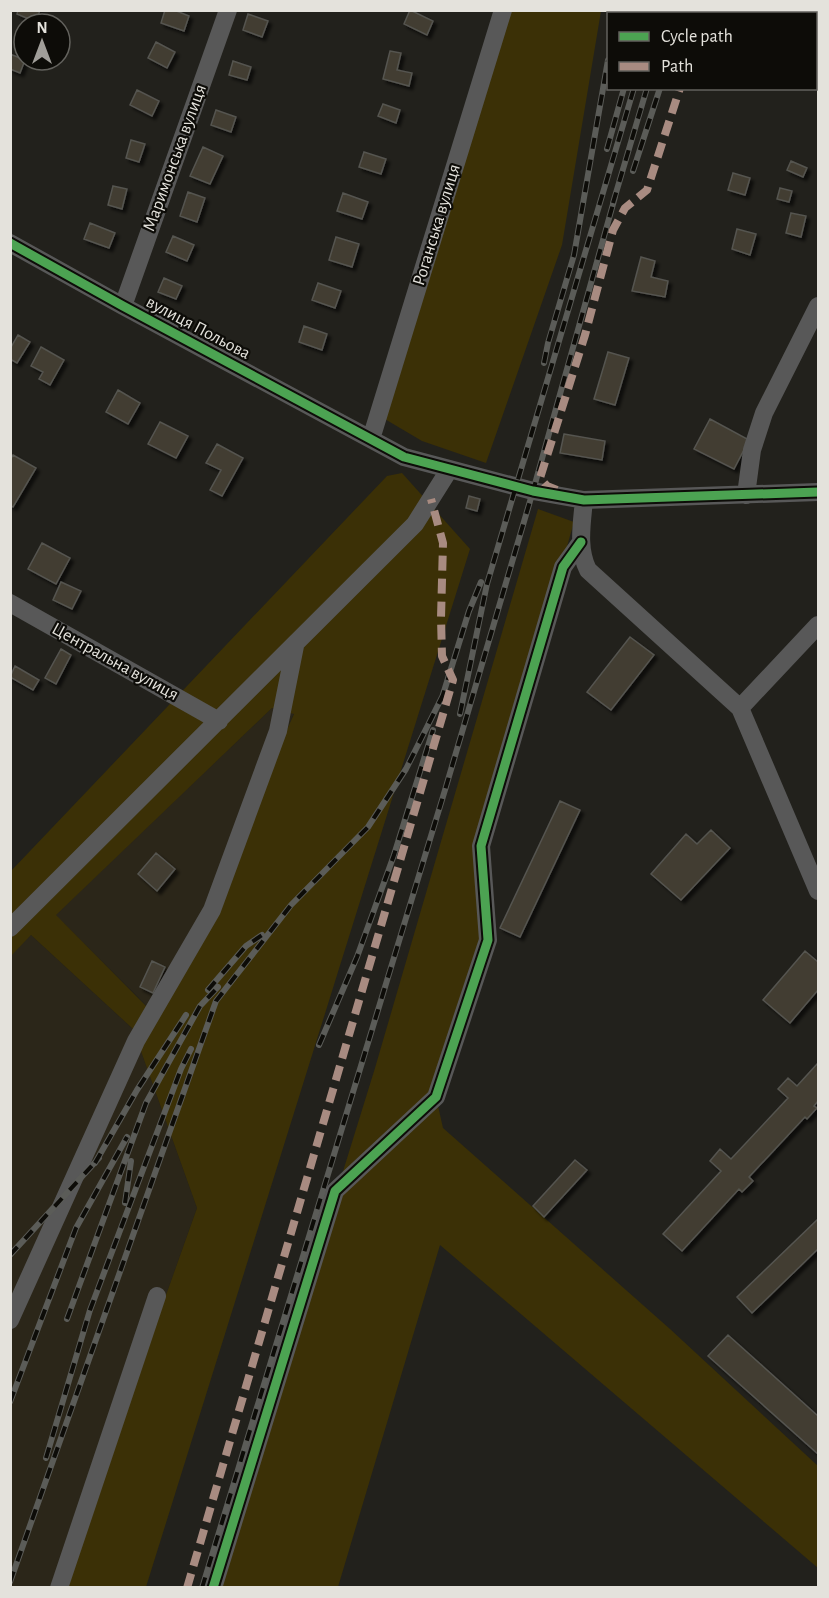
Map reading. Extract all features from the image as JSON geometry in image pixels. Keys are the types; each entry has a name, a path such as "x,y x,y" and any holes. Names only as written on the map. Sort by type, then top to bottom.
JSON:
{"street":[{"name":"Маримонська вулиця","path":"123,306 228,10"},
{"name":"Роганська вулиця","path":"371,439 503,10"},
{"name":"вулиця Польова","path":"10,243 404,457 533,491 584,500 819,492"},
{"path":"746,495 752,450 764,413 819,306"},
{"path":"14,919 219,721 415,524 449,470"},
{"path":"584,500 581,542 588,570 740,708 819,891"},
{"path":"213,1587 335,1191 436,1098 488,940 481,846 563,567 581,542"},
{"name":"Центральна вулиця","path":"10,603 219,721"},
{"path":"740,708 819,625"},
{"path":"10,1320 136,1041 212,909 278,731 295,646"},
{"path":"59,1587 157,1296"}],"shaded area":[{"path":"503,11 601,11 562,245 486,463 422,441 378,415"},
{"path":"402,473 470,549 146,1587 62,1587 197,1208 133,1029 31,935 11,956 11,871 387,476","holes":["272,708 294,714 207,907 147,1007 56,915"]},
{"path":"538,509 574,522 481,845 488,940 436,1097 443,1128 670,1329 818,1466 818,1568 440,1245 338,1587 214,1588 375,1068"},
{"path":"272,708 294,713 207,907 148,1007 55,915"},
{"path":"31,935 133,1029 197,1208 62,1587 11,1588 10,956"}],"building":[{"path":"18,10 40,10 39,12 18,12"},
{"path":"165,10 174,10 189,16 184,31 161,23"},
{"path":"410,10 433,21 427,35 404,24"},
{"path":"248,14 268,21 262,37 243,30"},
{"path":"156,42 175,52 167,68 148,58"},
{"path":"390,51 401,53 397,70 412,73 409,86 383,79"},
{"path":"10,54 12,55 12,70 10,69"},
{"path":"233,61 251,67 247,80 229,75"},
{"path":"137,90 159,101 152,116 130,105"},
{"path":"383,104 400,110 396,123 378,116"},
{"path":"216,110 236,117 231,132 211,125"},
{"path":"131,140 145,144 139,162 126,158"},
{"path":"203,147 223,156 210,184 190,176"},
{"path":"364,152 386,159 381,174 359,167"},
{"path":"791,161 807,168 803,177 787,170"},
{"path":"733,173 750,178 745,195 728,190"},
{"path":"113,186 127,189 122,209 108,205"},
{"path":"780,188 792,191 789,202 777,199"},
{"path":"188,192 205,198 197,222 180,216"},
{"path":"343,193 368,202 362,219 337,211"},
{"path":"791,213 806,216 801,237 786,233"},
{"path":"90,223 115,233 109,248 84,239"},
{"path":"737,229 756,234 750,255 732,249"},
{"path":"173,236 194,245 187,261 166,252"},
{"path":"336,237 359,244 352,267 329,260"},
{"path":"641,257 655,261 651,277 668,281 665,297 632,291"},
{"path":"164,278 182,286 176,299 158,292"},
{"path":"318,283 341,291 335,308 312,300"},
{"path":"304,326 327,334 322,350 299,342"},
{"path":"18,335 30,342 17,363 10,359 10,349"},
{"path":"41,347 64,360 50,385 39,379 43,372 31,366"},
{"path":"608,352 629,358 615,405 594,399"},
{"path":"118,390 140,403 128,424 106,412"},
{"path":"710,419 749,440 734,469 694,449"},
{"path":"160,422 188,436 176,458 148,444"},
{"path":"564,434 605,441 602,460 560,453"},
{"path":"217,444 243,458 222,496 210,490 221,470 206,463"},
{"path":"13,455 36,468 13,507 10,505 10,460"},
{"path":"469,496 480,499 477,511 466,508"},
{"path":"42,543 70,558 56,584 28,569"},
{"path":"61,582 81,591 72,609 53,600"},
{"path":"630,637 654,655 611,710 587,692"},
{"path":"61,649 71,655 56,684 45,678"},
{"path":"15,666 39,680 33,690 10,677"},
{"path":"560,801 580,810 520,937 500,928"},
{"path":"711,830 730,848 681,900 651,874 686,834 697,844"},
{"path":"156,853 175,869 157,891 138,874"},
{"path":"805,951 818,962 818,990 790,1023 763,1000"},
{"path":"152,961 165,967 153,993 140,987"},
{"path":"818,1063 818,1101 814,1106 817,1108 807,1119 805,1117 749,1177 753,1181 742,1192 739,1189 682,1251 663,1234 721,1171 710,1161 720,1149 731,1159 788,1098 778,1089 788,1078 797,1086"},
{"path":"575,1160 587,1170 544,1217 533,1206"},
{"path":"818,1219 818,1249 752,1313 737,1297"},
{"path":"728,1335 818,1416 818,1454 708,1356"}],"railway":[{"path":"544,363 574,255 607,66"},
{"path":"607,149 623,90"},
{"path":"460,714 487,584 633,90"},
{"path":"613,203 646,90"},
{"path":"633,171 659,90"},
{"path":"202,1588 445,790 533,491 615,197"},
{"path":"441,701 469,611 481,582"},
{"path":"10,1582 216,1001 291,905 368,827 406,769 443,695"},
{"path":"319,1045 357,957 394,855 433,730"},
{"path":"208,990 246,946 262,935"},
{"path":"67,1319 146,1103 200,1006 218,987"},
{"path":"95,1163 137,1090 186,1015"},
{"path":"46,1458 90,1310 181,1069 191,1049"},
{"path":"10,1402 76,1228 127,1137"},
{"path":"10,1255 99,1158"},
{"path":"125,1203 131,1161"}],"marked path":[{"path":"557,490 547,486 540,478 585,335 613,230 625,208 647,190 679,90"},
{"path":"187,1588 453,680 442,656 443,543 431,499"}],"cycle path":[{"path":"10,243 404,457 533,491 584,500 818,492"},
{"path":"213,1588 335,1191 436,1097 488,940 481,846 563,567 581,542"}]}
